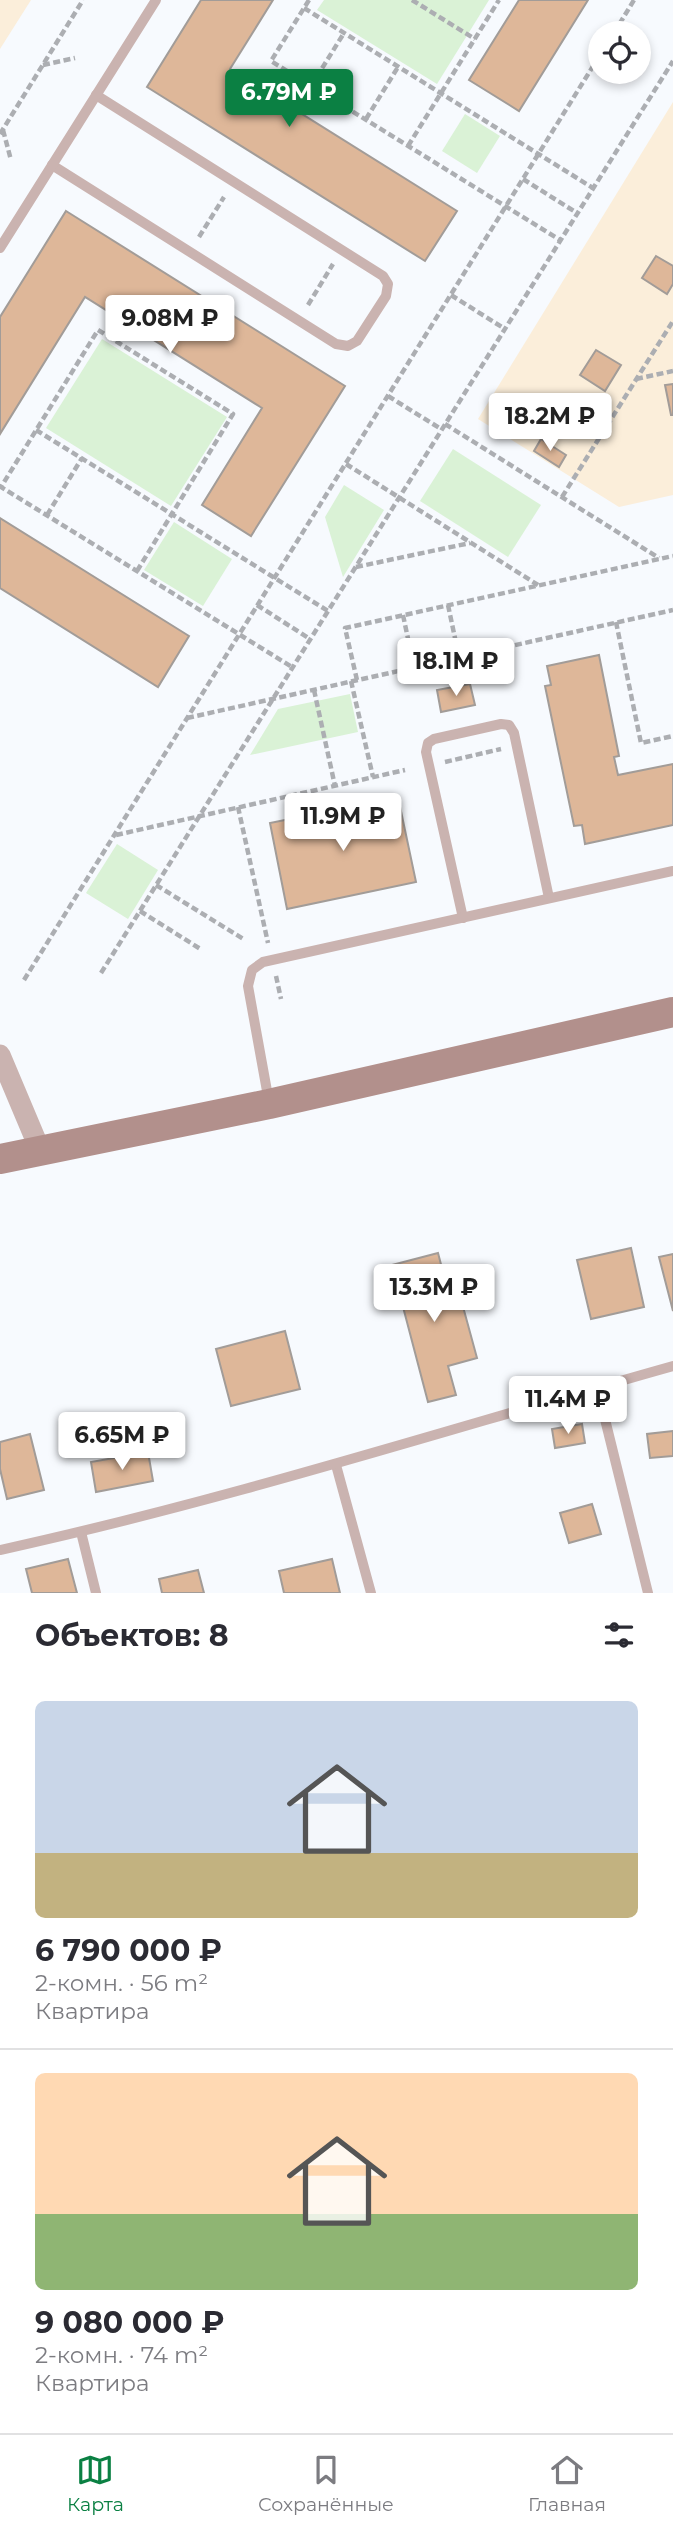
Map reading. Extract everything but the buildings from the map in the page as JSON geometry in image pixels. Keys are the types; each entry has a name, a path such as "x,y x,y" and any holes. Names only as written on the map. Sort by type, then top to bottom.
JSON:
{"street":[{"path":"0,1158 269,1104 673,1012"},
{"path":"0,1055 40,1150"}],"lane":[{"path":"0,248 156,0"},
{"path":"52,165 336,344 348,346 357,341 386,296 388,284 383,276 96,95"},
{"path":"463,918 426,752 428,743 434,739 501,724 509,725 514,733 550,898"},
{"path":"269,1104 248,986 251,970 264,962 673,871"},
{"path":"0,1550 80,1532 336,1465 673,1366"},
{"path":"597,1387 648,1593"},
{"path":"336,1465 371,1593"},
{"path":"80,1532 96,1593"}],"path":[{"path":"11,160 1,132 83,0"},
{"path":"309,0 271,61 560,240"},
{"path":"412,0 475,39"},
{"path":"408,146 499,0"},
{"path":"621,21 634,0"},
{"path":"304,8 593,188"},
{"path":"311,86 344,33"},
{"path":"43,65 75,58"},
{"path":"101,973 673,61"},
{"path":"365,120 398,66"},
{"path":"24,979 588,74"},
{"path":"523,179 578,213"},
{"path":"199,238 226,194"},
{"path":"308,305 334,263"},
{"path":"451,295 505,329"},
{"path":"562,497 673,321"},
{"path":"137,571 233,414 98,330 1,487 292,667"},
{"path":"636,379 673,371"},
{"path":"388,396 562,497 660,559"},
{"path":"36,430 328,611"},
{"path":"47,515 82,458"},
{"path":"345,464 539,585"},
{"path":"355,567 471,543"},
{"path":"373,777 345,628 673,556"},
{"path":"257,605 310,639"},
{"path":"448,605 459,657"},
{"path":"187,718 673,610"},
{"path":"403,615 414,667"},
{"path":"616,622 641,743 673,736"},
{"path":"314,690 335,786"},
{"path":"443,762 502,749"},
{"path":"114,835 405,770"},
{"path":"238,807 281,999"},
{"path":"156,885 245,940"},
{"path":"140,911 202,950"}],"shaded area":[{"path":"0,0 31,0 0,49"},
{"path":"673,102 673,495 619,507 478,419"}],"green space":[{"path":"324,0 489,0 437,84 317,10"},
{"path":"465,114 500,136 477,173 442,151"},
{"path":"102,339 227,417 171,506 46,428"},
{"path":"453,449 541,505 508,557 420,501"},
{"path":"344,485 384,510 343,577 325,517"},
{"path":"174,522 232,559 203,606 144,570"},
{"path":"350,694 358,732 250,755 278,709"},
{"path":"117,844 158,870 128,919 86,893"}]}
